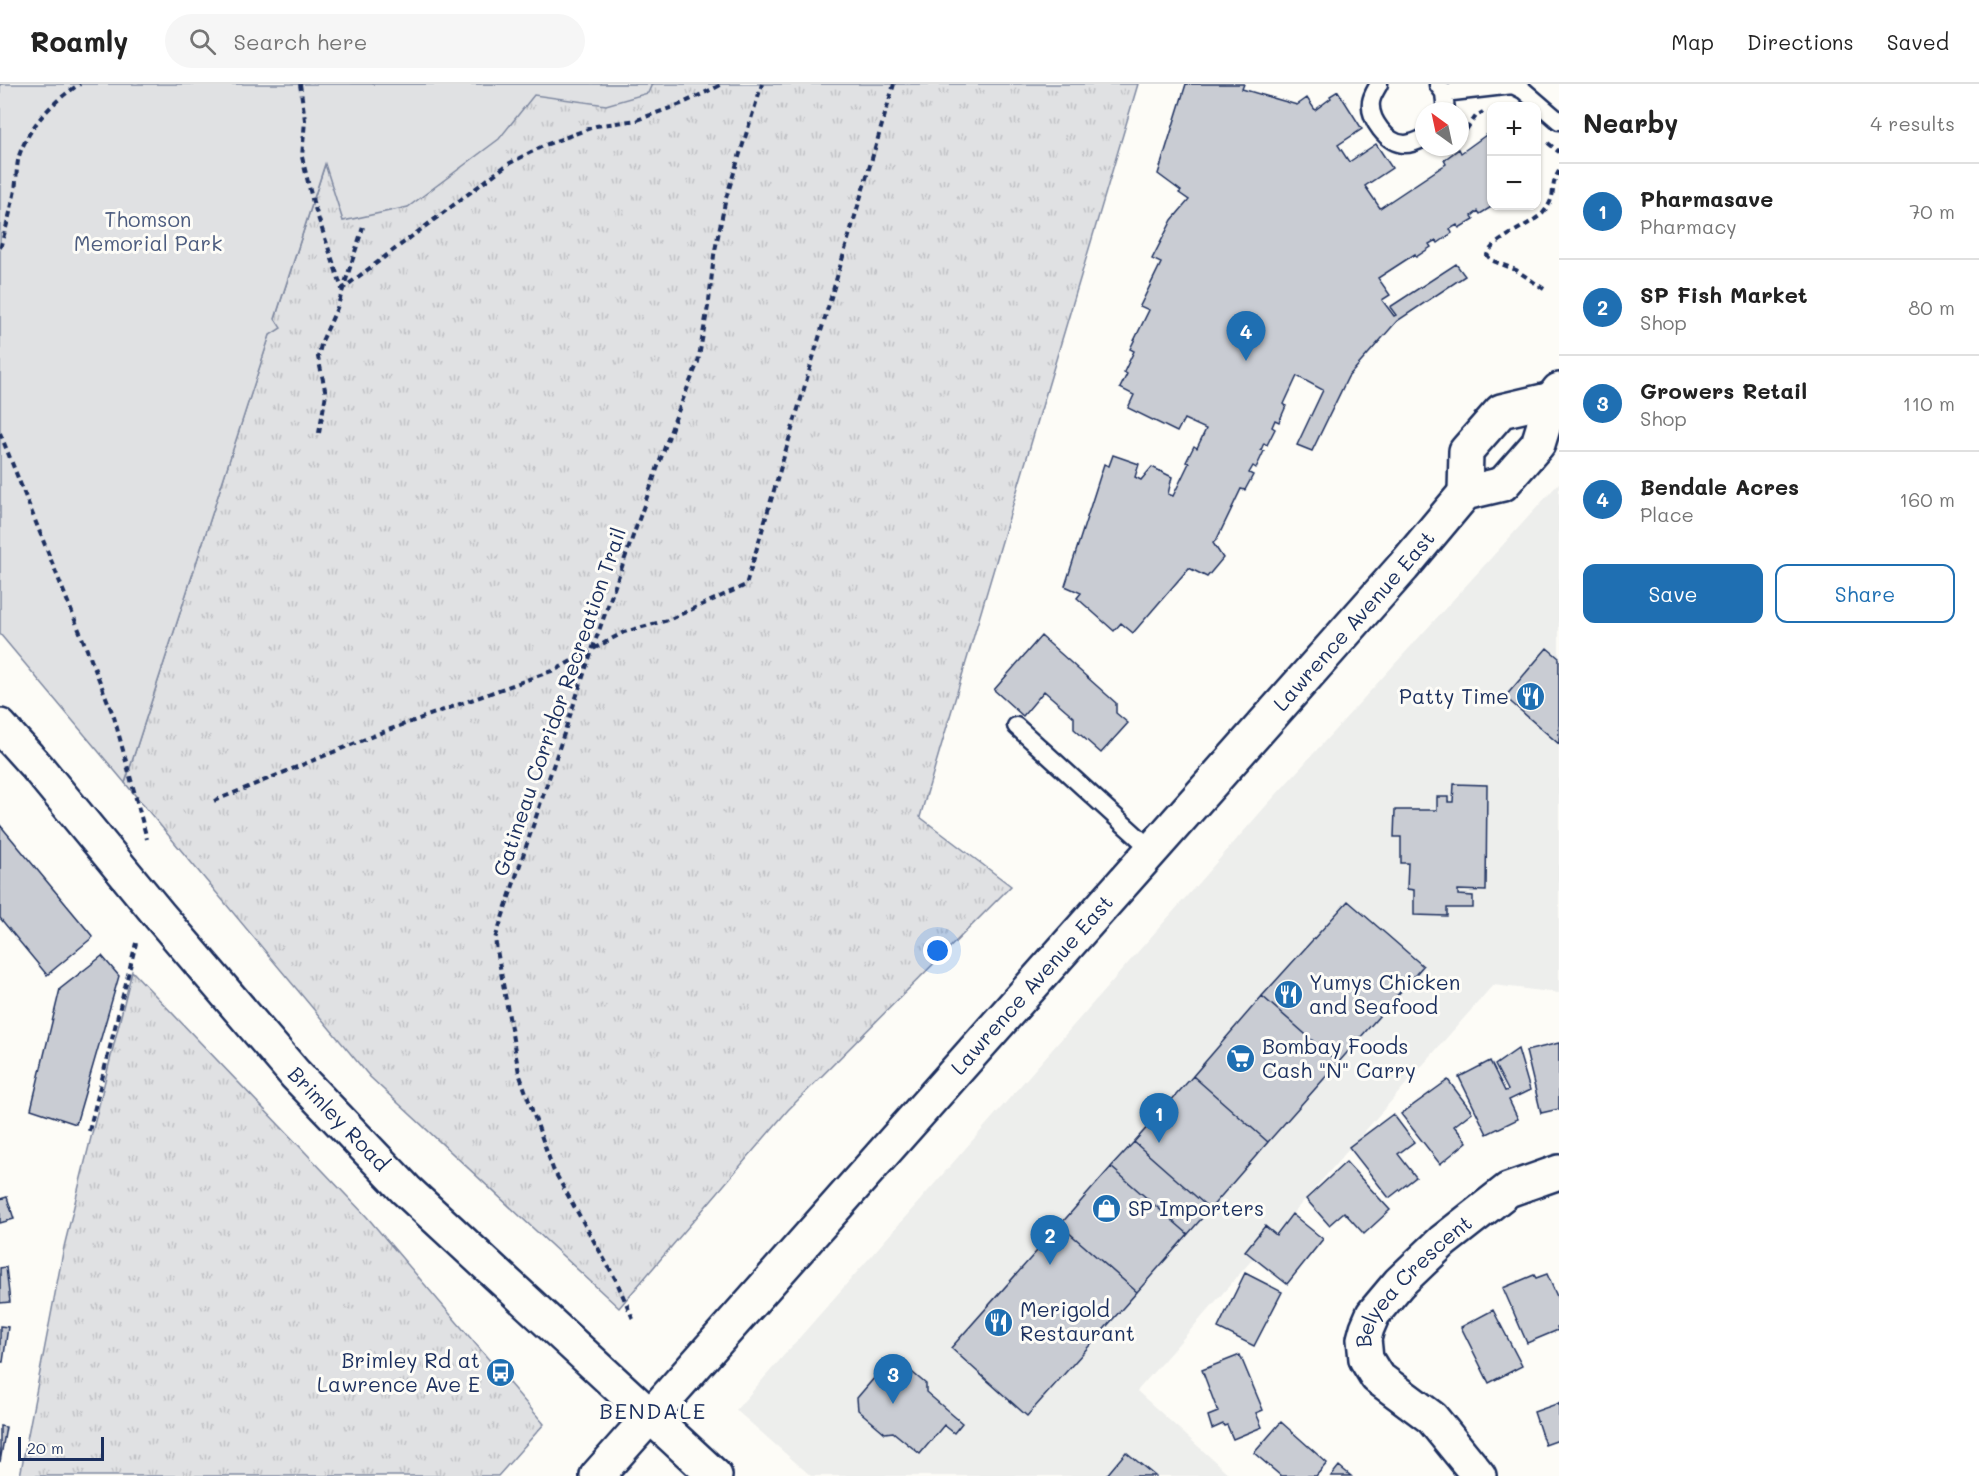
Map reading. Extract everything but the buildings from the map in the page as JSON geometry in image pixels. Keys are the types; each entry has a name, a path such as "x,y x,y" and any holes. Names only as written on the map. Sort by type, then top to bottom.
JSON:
{"main road":[{"path":"1556,398 1538,444 1503,484 1465,494 1466,451 1501,411 1556,398"},
{"name":"Lawrence Avenue East","path":"597,1476 1395,576 1465,494"},
{"name":"Brimley Road","path":"0,726 38,768 159,915 295,1074 406,1190 716,1476"},
{"name":"Belyea Crescent","path":"1479,1476 1432,1418 1377,1377 1366,1359 1364,1340 1367,1328 1373,1314 1399,1283 1443,1241 1508,1190 1559,1172"}],"lane":[{"path":"1379,84 1371,100 1371,110 1379,126 1394,141 1402,144 1415,142"},
{"path":"1441,88 1513,85 1523,90 1559,121"},
{"path":"1017,726 1152,850"}],"path":[{"path":"0,248 9,222 19,155 29,133 49,109 67,92 80,84"},
{"path":"300,84 305,120 302,157 317,217 342,290"},
{"path":"342,290 517,159 545,145 596,126 637,120 681,104 723,84"},
{"name":"Gatineau Corridor Recreation Trail","path":"633,1319 616,1280 553,1169 519,1073 495,939 592,650 671,430 698,362 709,302 714,255 726,198 762,84"},
{"path":"214,801 380,733 556,669 624,632 668,620 746,585 894,84"},
{"path":"1469,126 1476,116 1487,109"},
{"path":"1544,290 1516,270 1491,260 1487,255 1491,247 1530,223 1551,204 1555,197 1555,178 1559,171"},
{"path":"319,433 326,394 318,357 363,227"},
{"path":"0,433 114,717 147,839"},
{"path":"89,1131 136,944"}],"shaded area":[{"path":"1559,483 1559,993 1493,985 1137,1391 1231,1476 811,1476 736,1410 1265,807"}],"green space":[{"name":"Thomson Memorial Park","path":"0,84 652,84 648,93 606,105 534,95 499,139 408,207 343,221 325,164 275,319 281,328 270,335 125,783 0,634"},
{"path":"351,84 1138,84 920,817 1011,886 788,1110 619,1308 370,1077 125,783"},
{"path":"132,971 367,1217 544,1424 498,1476 20,1476 64,1247"}],"place":[{"name":"Bendale Acres","path":"1246,361"},
{"name":"Patty Time","path":"1530,697"},
{"name":"Yumys Chicken and Seafood","path":"1288,995"},
{"name":"Bombay Foods Cash \"N\" Carry","path":"1241,1059"},
{"name":"Pharmasave","path":"1159,1143"},
{"name":"SP Importers","path":"1107,1209"},
{"name":"SP Fish Market","path":"1050,1265"},
{"name":"Merigold Restaurant","path":"999,1322"},
{"name":"Brimley Rd at Lawrence Ave E","path":"501,1373"},
{"name":"Growers Retail","path":"893,1404"}],"district":[{"name":"BENDALE","path":"653,1411"}]}
